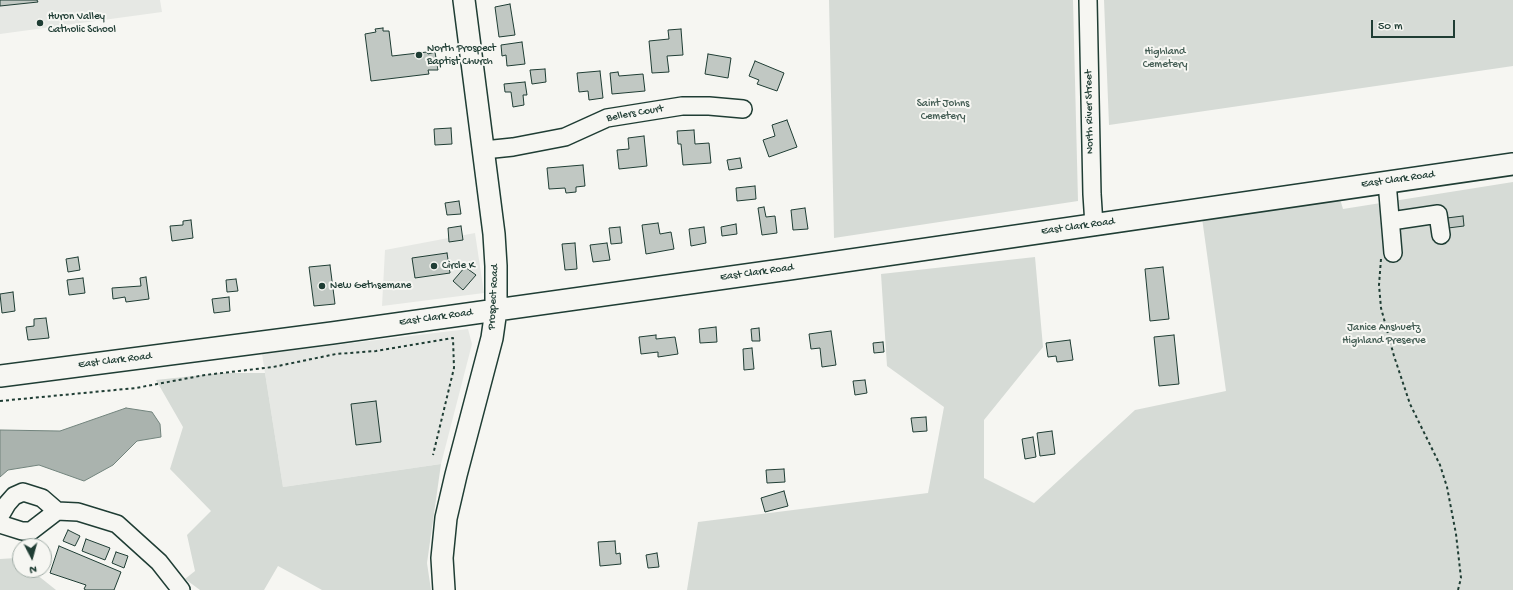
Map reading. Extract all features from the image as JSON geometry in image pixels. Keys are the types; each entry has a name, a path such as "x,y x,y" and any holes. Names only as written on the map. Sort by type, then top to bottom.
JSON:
{"main road":[{"name":"Prospect Road","path":"444,590 442,558 446,518 492,338 496,310 494,234 464,0"},
{"name":"East Clark Road","path":"0,376 496,310 1513,164"}],"street":[{"name":"North River Street","path":"1088,0 1094,225"},
{"name":"Bellers Court","path":"484,150 513,147 565,137 607,118 682,106 709,106 742,110"},
{"path":"1387,182 1391,221 1390,256"},
{"path":"1391,221 1438,214 1441,235"},
{"path":"0,516 11,500 23,492 42,498 57,511 78,512 117,524 160,562 181,590"},
{"path":"0,524 22,531 31,531 57,511"}],"path":[{"path":"1390,256 1380,259 1379,285 1381,308 1394,356 1410,404 1440,465 1447,487 1456,534 1461,578 1458,590"},
{"path":"0,401 136,388 205,375 273,367 336,354 376,351 453,338 454,368 433,455"}],"shaded area":[{"name":"Huron Valley Catholic School","path":"0,0 160,0 162,12 0,34"},
{"path":"475,233 484,293 382,306 385,250"},
{"path":"468,329 472,344 441,464 283,487 262,354"},
{"path":"126,408 152,412 160,424 161,437 137,441 113,465 84,481 39,465 8,470 0,477 0,430 60,431"}],"green space":[{"name":"Saint Johns Cemetery","path":"829,0 1073,0 1078,201 834,238"},
{"name":"Highland Cemetery","path":"1104,0 1513,0 1513,66 1109,125"},
{"name":"Janice Anshuetz Highland Preserve","path":"1513,182 1513,590 687,590 698,522 928,493 944,407 887,366 881,274 1035,257 1043,347 984,420 984,478 1034,503 1135,410 1226,391 1202,218 1340,199 1343,209"},
{"path":"221,373 265,373 283,487 441,464 427,563 431,590 322,590 278,566 264,590 200,590 185,579 195,571 187,535 211,511 170,469 183,427 156,380"},
{"path":"12,558 12,578 41,578 56,590 0,590 0,559"}],"building":[{"name":"Huron Valley Catholic School","path":"0,0 37,0 38,2 0,6"},
{"path":"510,4 515,35 499,37 495,7"},
{"name":"North Prospect Baptist Church","path":"383,28 383,31 389,31 392,56 427,52 428,54 435,52 438,70 428,70 429,74 371,81 365,34 376,32 375,29"},
{"path":"681,29 683,55 667,56 669,72 652,73 649,41 669,39 668,30"},
{"path":"522,42 525,64 507,66 506,55 502,56 501,45"},
{"path":"708,54 731,58 728,78 705,74"},
{"path":"755,61 784,73 777,91 757,84 759,80 749,76"},
{"path":"545,69 546,82 532,84 530,70"},
{"path":"600,71 603,98 589,100 588,91 579,92 577,73"},
{"path":"618,72 619,76 643,74 645,91 612,94 610,73"},
{"path":"525,82 527,95 523,95 524,105 513,107 511,92 505,92 504,84"},
{"path":"787,120 797,147 769,157 763,140 775,136 772,125"},
{"path":"451,128 452,144 435,145 434,129"},
{"path":"694,130 695,144 709,143 711,163 683,165 681,144 678,144 677,131"},
{"path":"644,136 647,166 619,169 617,150 629,149 628,138"},
{"path":"740,158 742,168 729,170 727,160"},
{"path":"583,165 585,186 576,187 576,192 566,193 565,188 549,189 547,168"},
{"path":"755,186 756,199 737,201 736,188"},
{"path":"459,201 461,214 447,215 445,203"},
{"path":"764,207 766,217 775,216 777,233 762,235 758,208"},
{"path":"805,208 808,229 793,230 791,210"},
{"path":"1463,216 1464,226 1448,228 1447,218"},
{"path":"191,220 193,238 172,241 170,226 183,225 183,221"},
{"path":"658,223 660,234 671,232 674,249 646,254 642,225"},
{"path":"736,224 737,234 722,236 721,227"},
{"path":"461,226 463,240 449,242 448,228"},
{"path":"620,227 622,243 611,244 609,228"},
{"path":"704,227 706,243 691,246 689,229"},
{"path":"575,243 577,269 565,270 562,244"},
{"path":"607,243 610,260 593,262 590,245"},
{"path":"447,253 450,273 415,278 412,258"},
{"path":"78,257 80,270 68,272 66,259"},
{"name":"New Gethsemane","path":"330,265 335,304 314,306 309,267"},
{"path":"465,267 476,275 463,290 453,281"},
{"path":"1163,267 1169,319 1150,321 1145,269"},
{"path":"146,277 149,299 126,302 125,297 113,299 112,288 141,286 140,278"},
{"path":"83,278 85,293 69,295 67,280"},
{"path":"236,279 238,291 227,292 226,280"},
{"path":"13,292 15,311 2,313 0,294"},
{"path":"229,297 230,311 214,313 212,299"},
{"path":"46,318 49,338 28,340 26,327 34,326 34,319"},
{"path":"716,327 717,342 700,343 699,329"},
{"path":"759,328 760,341 752,341 751,329"},
{"path":"831,331 836,365 822,367 820,348 811,349 809,334"},
{"path":"656,335 656,339 675,337 678,354 658,357 658,352 641,354 639,337"},
{"path":"1174,335 1179,384 1159,386 1154,337"},
{"path":"1070,340 1073,360 1057,362 1056,356 1048,357 1046,343"},
{"path":"883,342 884,352 874,353 873,343"},
{"path":"752,348 754,369 744,370 743,349"},
{"path":"865,380 867,393 855,395 853,381"},
{"path":"376,401 381,442 356,445 351,404"},
{"path":"926,417 927,431 913,432 911,418"},
{"path":"1052,431 1055,454 1040,456 1037,433"},
{"path":"1033,437 1036,457 1025,459 1022,439"},
{"path":"784,469 785,482 767,483 766,470"},
{"path":"784,491 788,506 765,512 761,498"},
{"path":"68,530 80,536 75,546 63,541"},
{"path":"86,539 110,548 105,560 82,551"},
{"path":"615,541 616,554 620,553 621,564 600,566 598,542"},
{"path":"59,546 121,572 114,590 86,590 84,589 86,585 52,574 52,567"},
{"path":"116,552 128,556 124,568 112,563"},
{"path":"657,553 659,567 648,568 646,555"}],"place":[{"name":"Huron Valley Catholic School","path":"40,23"},
{"name":"North Prospect Baptist Church","path":"419,55"},
{"name":"Circle K","path":"434,266"},
{"name":"New Gethsemane","path":"322,286"}]}
